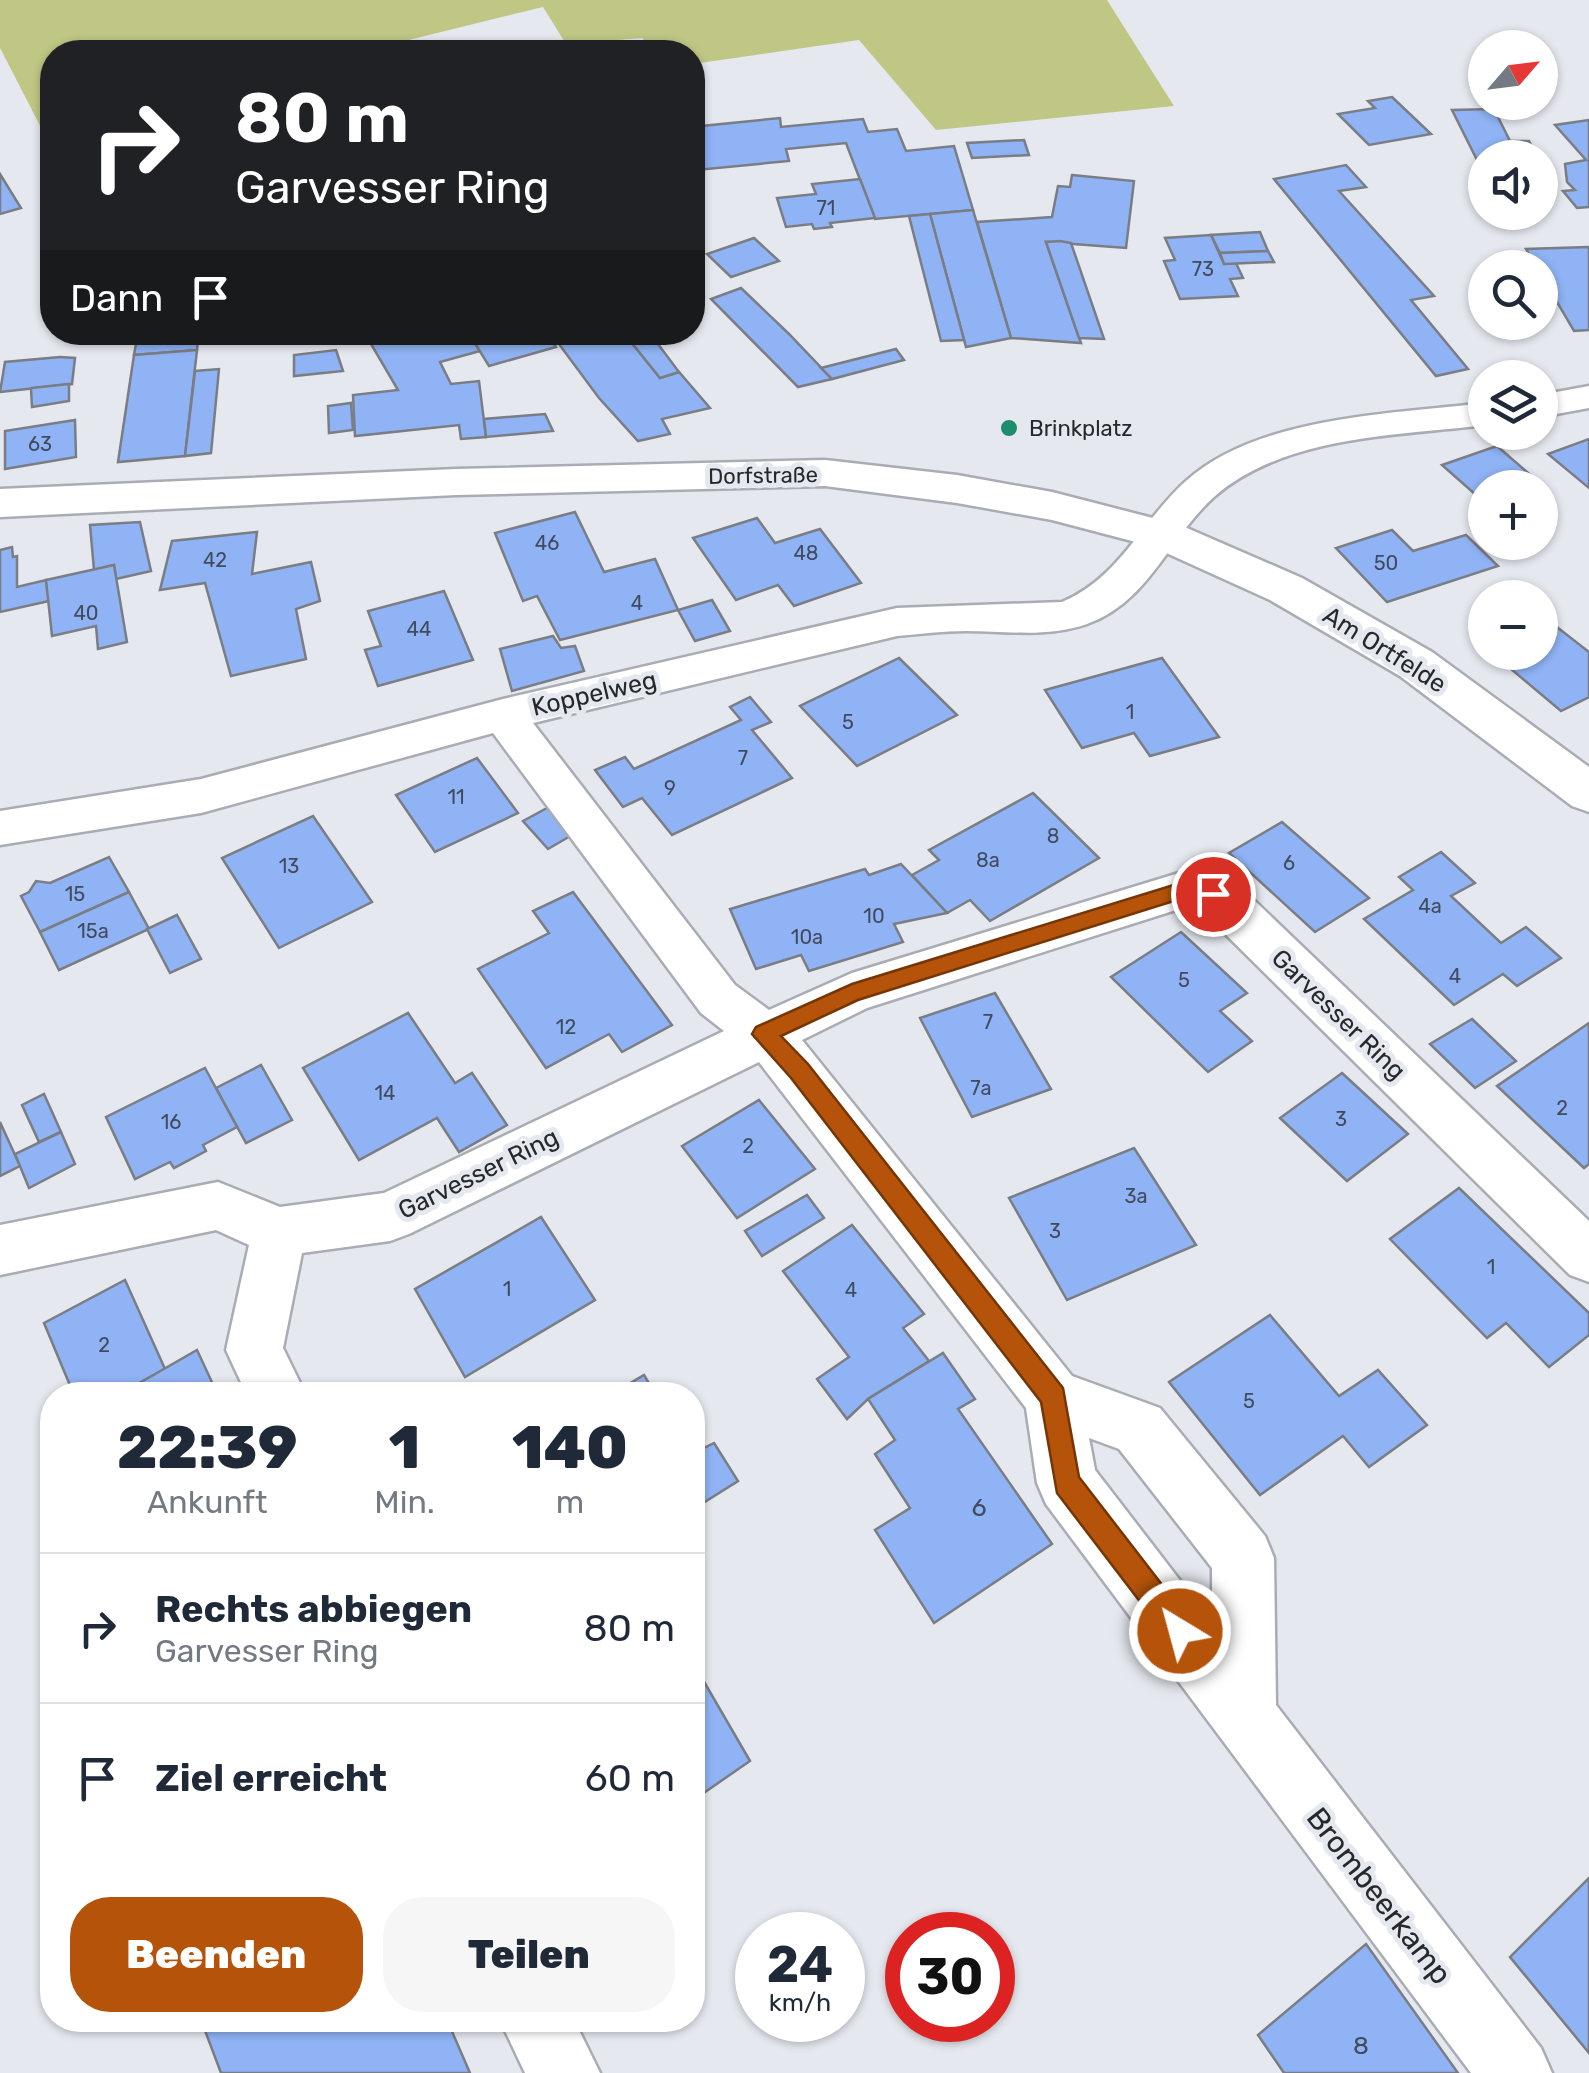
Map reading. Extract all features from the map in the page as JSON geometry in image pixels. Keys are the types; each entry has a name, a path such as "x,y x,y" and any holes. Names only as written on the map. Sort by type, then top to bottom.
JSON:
{"street":[{"path":"1558,403 1589,397"},
{"path":"1164,535 1202,488 1252,457 1288,442 1468,416"},
{"name":"Dorfstraße","path":"0,504 456,482 825,473 957,489 1052,506 1164,535"},
{"name":"Koppelweg","path":"0,828 201,796 503,715 897,622 960,616 1035,619 1073,614 1104,598 1164,535"},
{"name":"Am Ortfelde","path":"1164,535 1286,588 1416,664 1589,793"},
{"path":"503,715 718,999 764,1034"},
{"name":"Garvesser Ring","path":"280,1232 390,1217 764,1034 870,987 1180,891 1213,894 1589,1257"},
{"name":"Brombeerkamp","path":"764,1034 800,1071 1053,1397 1066,1483 1516,2073"},
{"path":"0,1250 218,1206 280,1232 254,1350 270,1382"},
{"path":"1053,1397 1139,1428 1243,1558 1244,1718"}],"green space":[{"path":"0,0 1107,0 1174,106 936,130 859,40 705,62 705,40 564,40 543,7 409,40 40,40 40,126 0,48"}],"building":[{"path":"1392,97 1431,134 1369,145 1338,114 1375,108 1368,101"},
{"path":"1452,110 1468,110 1468,120 1500,120 1510,140 1468,142"},
{"path":"780,118 781,127 863,119 868,132 897,129 906,151 954,146 973,210 875,219 846,143 786,149 789,161 705,169 705,126"},
{"path":"1589,120 1589,207 1577,208 1563,191 1575,190 1567,182 1565,164 1586,160 1555,125"},
{"path":"1024,140 1029,155 972,158 967,143"},
{"path":"1346,165 1366,187 1339,191 1434,296 1411,300 1468,369 1436,376 1274,179"},
{"path":"0,174 21,208 0,214"},
{"path":"1072,175 1134,181 1126,248 1046,242 1081,343 1011,338 977,222 1052,217 1058,186 1070,187"},
{"path":"860,179 875,218 830,223 832,227 814,229 812,224 786,227 777,198 816,194 812,184"},
{"path":"973,210 1011,338 966,347 930,214"},
{"path":"930,214 964,340 941,341 909,216"},
{"path":"1260,232 1268,251 1220,253 1211,235"},
{"path":"1211,235 1224,264 1236,263 1243,278 1230,279 1238,296 1180,299 1164,261 1175,260 1165,238"},
{"path":"754,238 779,261 731,277 707,254"},
{"path":"1046,242 1071,243 1104,339 1079,338"},
{"path":"1589,247 1589,330 1574,331 1558,304 1558,250 1526,249"},
{"path":"1268,251 1274,262 1224,264 1220,253"},
{"path":"741,288 832,379 798,387 711,299"},
{"path":"136,345 198,345 197,350 134,355"},
{"path":"372,345 476,345 480,351 440,362 451,384 479,381 486,437 461,439 459,425 355,436 353,395 398,390"},
{"path":"476,345 556,347 489,366"},
{"path":"560,345 633,345 660,378 679,372 710,408 662,419 670,434 638,441 599,398"},
{"path":"633,345 659,345 679,372 660,378"},
{"path":"896,349 904,360 832,379 821,368"},
{"path":"197,350 185,456 118,462 134,355"},
{"path":"336,350 343,371 294,376 294,355"},
{"path":"75,358 72,384 0,392 5,362"},
{"path":"219,369 211,453 185,456 195,371"},
{"path":"69,384 69,401 32,407 31,388"},
{"path":"351,403 353,430 329,433 328,406"},
{"path":"545,414 553,431 486,437 484,419"},
{"path":"75,420 76,457 5,469 5,431"},
{"path":"1589,439 1589,488 1548,454"},
{"path":"1485,450 1502,450 1525,470 1468,470 1468,488 1442,465"},
{"path":"575,512 604,572 655,559 678,610 560,640 537,596 523,601 495,533"},
{"path":"757,518 775,543 820,529 861,583 794,606 778,585 736,600 693,538"},
{"path":"140,522 151,571 116,579 114,565 94,570 90,525"},
{"path":"1392,530 1413,551 1466,535 1468,560 1492,560 1498,566 1387,602 1336,548"},
{"path":"257,532 252,574 311,562 320,601 296,609 306,659 231,676 205,583 160,590 172,541"},
{"path":"12,547 13,557 17,556 17,587 46,580 49,601 0,612 0,550"},
{"path":"114,565 127,642 98,649 96,626 52,636 46,580"},
{"path":"444,591 473,660 378,686 365,650 381,646 368,611"},
{"path":"712,600 730,631 695,641 678,610"},
{"path":"1558,628 1589,652 1589,697 1561,711 1512,670 1558,670"},
{"path":"553,636 561,648 575,646 584,671 512,691 500,649"},
{"path":"899,658 957,715 857,766 800,706"},
{"path":"1162,658 1219,737 1150,756 1134,733 1082,748 1045,690"},
{"path":"750,697 771,722 752,730 792,778 672,835 642,798 623,807 595,770 625,757 634,769 741,720 730,707"},
{"path":"477,758 518,813 435,852 396,795"},
{"path":"1033,793 1099,858 990,921 970,900 947,913 912,875 939,860 929,850"},
{"path":"547,808 572,835 548,849 523,821"},
{"path":"313,816 372,902 279,948 222,858"},
{"path":"1282,822 1369,898 1315,932 1229,853"},
{"path":"1441,852 1475,883 1451,896 1501,943 1526,927 1561,958 1517,986 1503,974 1454,1005 1364,919 1413,890 1399,877"},
{"path":"109,857 129,892 40,932 21,896 36,881 50,883"},
{"path":"901,864 947,913 894,924 903,942 809,971 801,955 756,969 730,909 865,869 869,875"},
{"path":"129,892 149,929 59,970 40,932"},
{"path":"573,892 672,1025 622,1052 609,1034 546,1068 478,969 549,933 533,911"},
{"path":"177,915 201,959 170,973 147,929"},
{"path":"1181,932 1247,993 1220,1011 1252,1041 1208,1072 1111,977"},
{"path":"995,993 1051,1089 972,1117 920,1018"},
{"path":"408,1013 455,1083 472,1073 507,1125 459,1152 437,1118 359,1160 303,1068"},
{"path":"1472,1019 1516,1061 1475,1088 1430,1044"},
{"path":"1589,1023 1589,1164 1584,1168 1497,1086"},
{"path":"261,1065 292,1120 246,1143 216,1088"},
{"path":"205,1068 237,1127 203,1145 206,1151 174,1168 170,1162 135,1179 106,1117"},
{"path":"1342,1073 1408,1134 1347,1181 1280,1118"},
{"path":"44,1094 61,1132 39,1142 22,1105"},
{"path":"759,1100 815,1169 737,1218 682,1146"},
{"path":"0,1122 20,1166 0,1176"},
{"path":"61,1132 75,1164 29,1188 15,1154"},
{"path":"1134,1148 1196,1245 1067,1300 1009,1198"},
{"path":"1459,1188 1589,1313 1589,1335 1549,1367 1506,1323 1487,1338 1390,1239"},
{"path":"807,1195 824,1218 762,1256 745,1231"},
{"path":"541,1217 595,1300 465,1377 415,1289"},
{"path":"852,1225 924,1314 903,1328 929,1361 868,1399 847,1419 817,1379 849,1357 783,1271"},
{"path":"125,1280 165,1369 141,1382 69,1382 44,1323"},
{"path":"1270,1315 1339,1396 1378,1370 1427,1425 1369,1467 1343,1436 1260,1495 1169,1382"},
{"path":"197,1350 212,1382 143,1382"},
{"path":"943,1353 975,1399 958,1409 1052,1544 934,1623 875,1530 910,1508 875,1454 895,1440 868,1399"},
{"path":"714,1443 738,1481 705,1502 705,1448"},
{"path":"705,1683 750,1761 705,1792"},
{"path":"1589,1878 1589,2053 1510,1957"},
{"path":"1366,1944 1458,2073 1284,2073 1258,2035"},
{"path":"206,2032 452,2032 470,2073 221,2073"}],"place":[{"name":"Brinkplatz","path":"1009,428"}],"route":[{"path":"1180,1631 1066,1483 1053,1397 800,1071 764,1034 852,993 1180,891 1213,894"}]}
